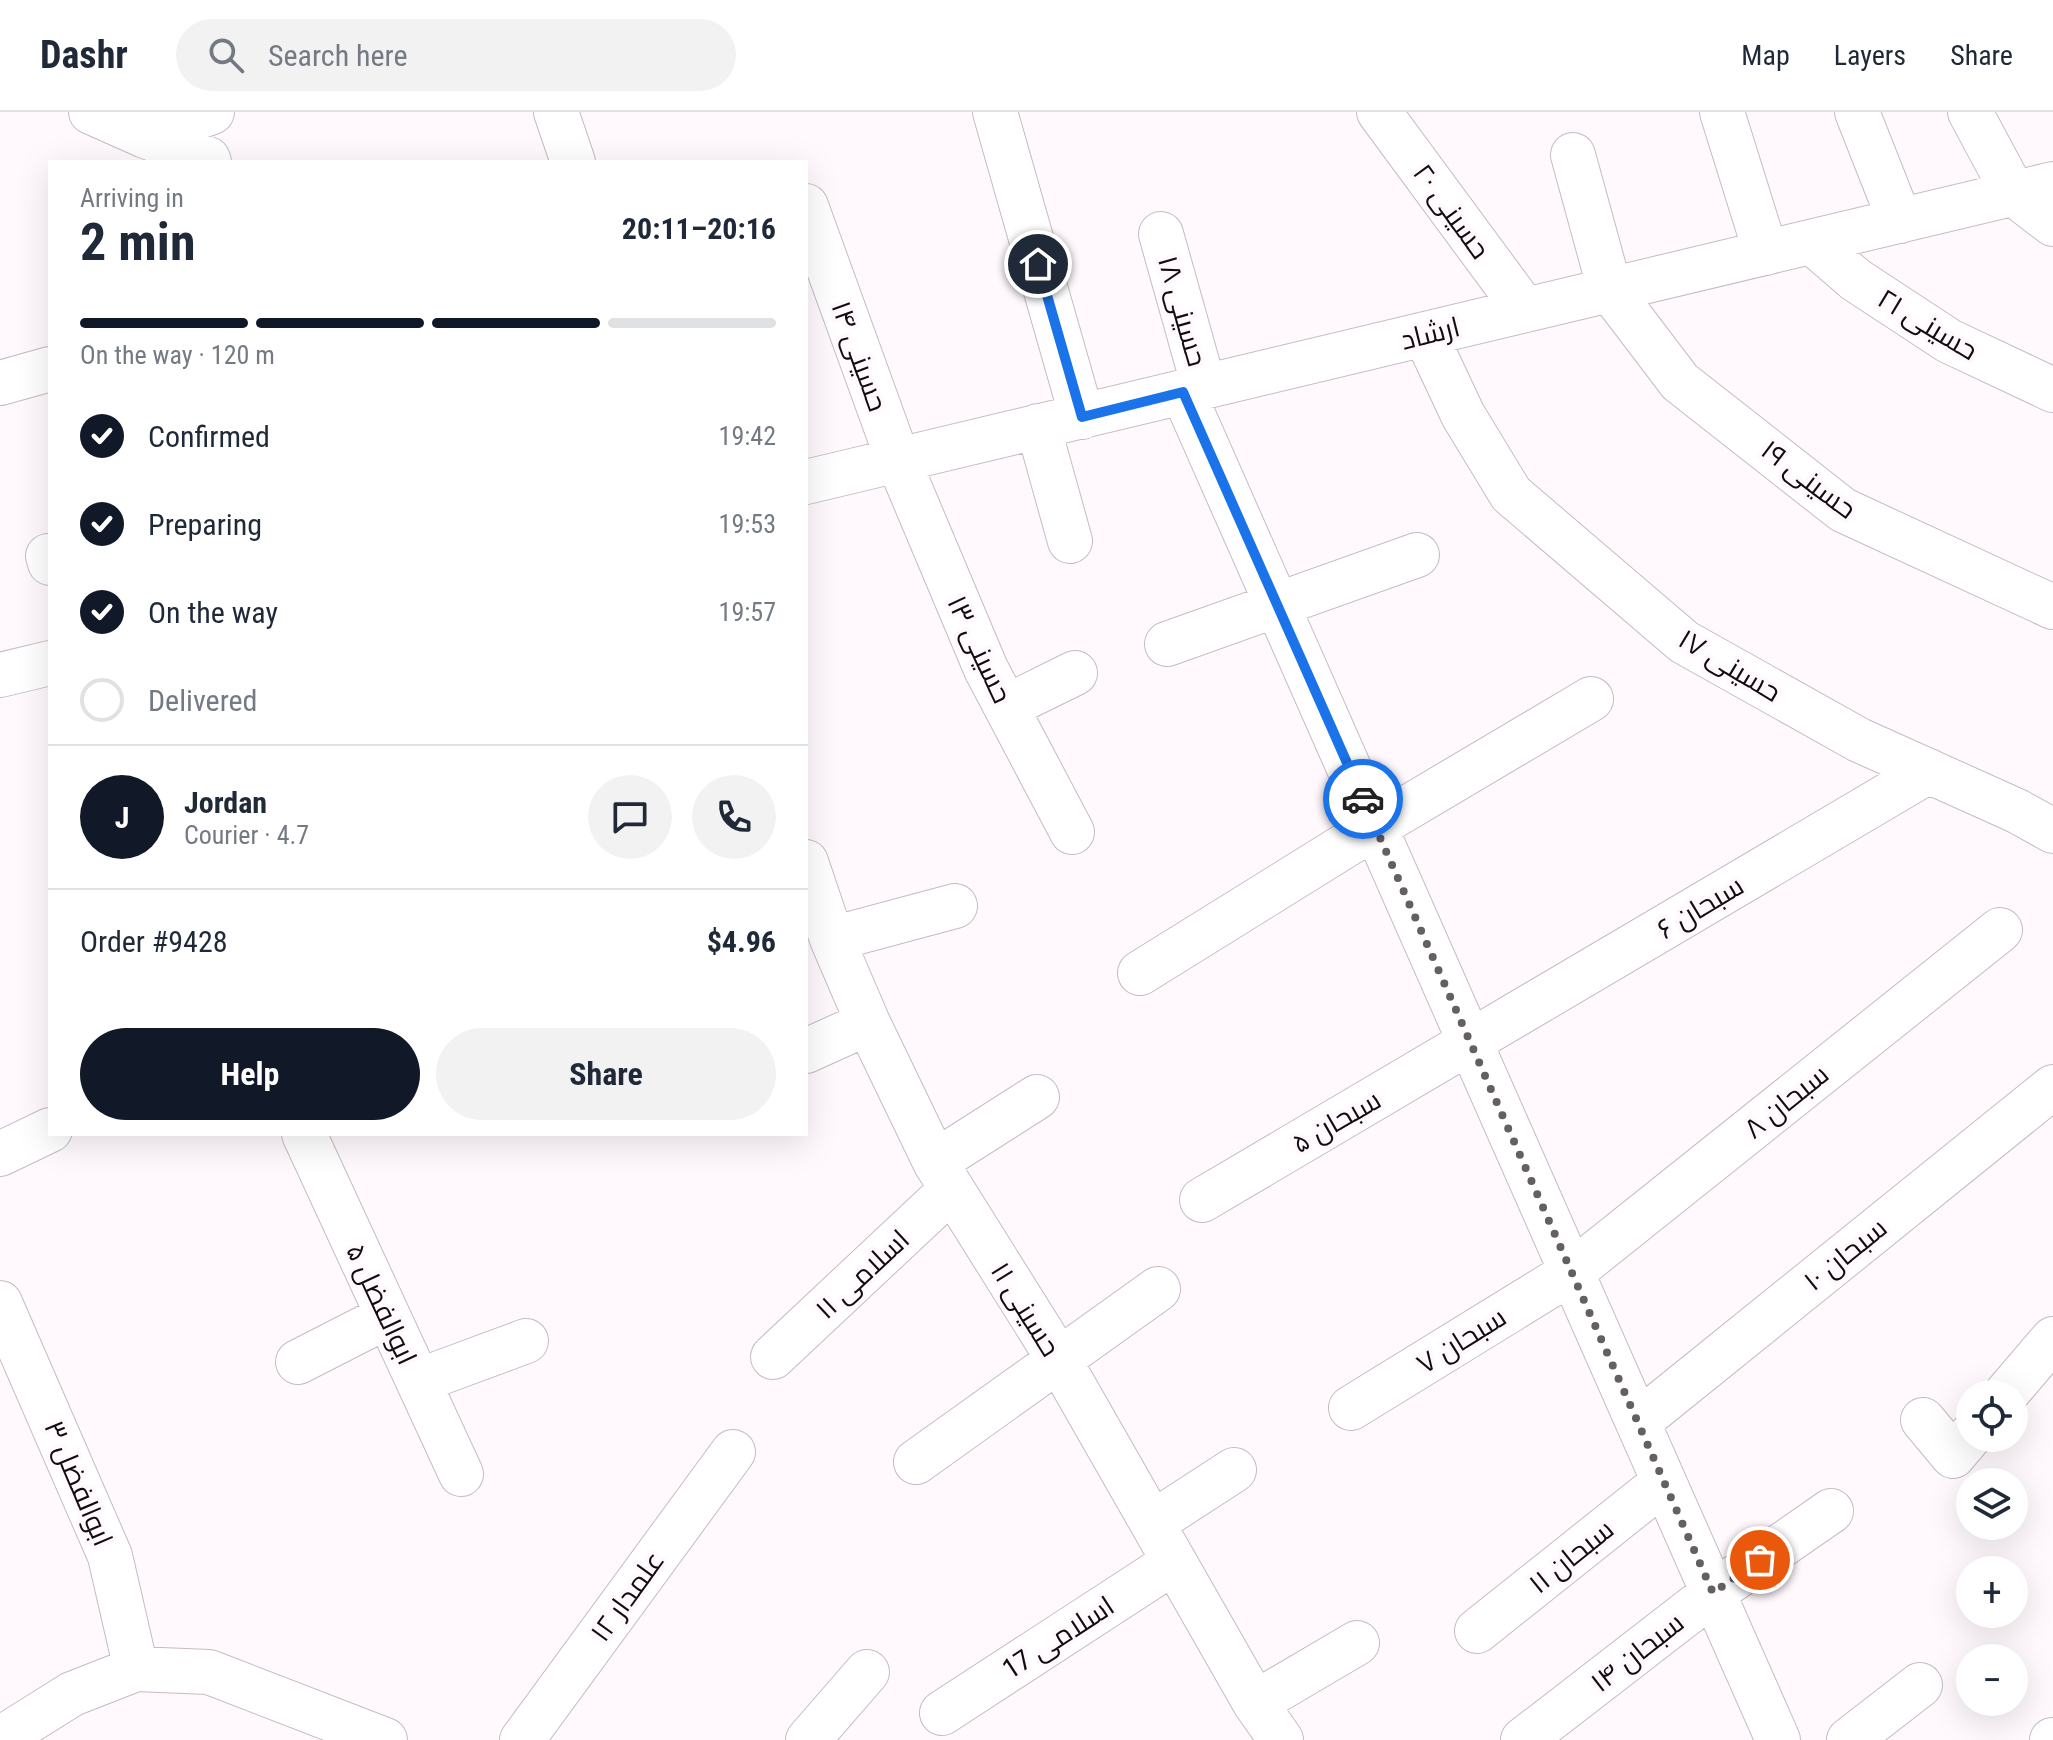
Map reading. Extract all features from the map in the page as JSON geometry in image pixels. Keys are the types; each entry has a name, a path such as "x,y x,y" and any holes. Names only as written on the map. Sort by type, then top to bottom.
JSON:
{"street":[{"path":"91,112 208,160"},
{"path":"145,136 212,112"},
{"path":"556,112 572,160"},
{"path":"995,112 1082,417"},
{"name":"حسینی ۲۰","path":"1379,112 1525,310"},
{"path":"1722,112 1766,253"},
{"path":"1857,112 1900,221"},
{"path":"1970,112 2033,189 2053,224"},
{"path":"1573,155 1610,290"},
{"name":"ارشاد","path":"808,482 2033,189"},
{"name":"حسینی ۱۴","path":"808,212 898,460"},
{"name":"حسینی ۱۸","path":"1161,234 1194,390 1277,606 1778,1740"},
{"name":"حسینی ۲۱","path":"1812,242 1856,280 1949,341 2053,390"},
{"name":"حسینی ۱۹","path":"1610,290 1680,382 1843,510 2053,607"},
{"name":"حسینی ۱۷","path":"1425,334 1463,415 1511,494 1684,642 1859,740 2017,811 2053,831"},
{"path":"0,383 48,370"},
{"path":"1038,426 1070,541"},
{"name":"حسینی ۱۳","path":"898,460 986,669 1072,832"},
{"path":"1167,644 1417,555"},
{"path":"0,675 48,663"},
{"path":"1006,707 1075,673"},
{"path":"1140,973 1375,827 1591,699"},
{"name":"سبحان ۶","path":"1470,1042 1929,771"},
{"name":"حسینی ۱۱","path":"808,868 832,939 868,1023 943,1176 1059,1360 1255,1703 1281,1740"},
{"path":"832,939 955,906"},
{"name":"سبحان ۸","path":"1572,1272 2000,930"},
{"path":"808,1050 868,1023"},
{"name":"سبحان ۵","path":"1202,1200 1470,1042"},
{"name":"سبحان ۱۰","path":"1638,1422 2053,1087"},
{"name":"اسلامی ۱۱","path":"773,1357 943,1176 1037,1097"},
{"path":"0,1154 48,1131"},
{"name":"ابوالفضل ۵","path":"305,1136 461,1474"},
{"name":"سبحان ۷","path":"1351,1408 1572,1272"},
{"path":"916,1462 1158,1289"},
{"name":"ابوالفضل ۳","path":"0,1303 110,1556 136,1669"},
{"path":"298,1362 388,1316"},
{"path":"2018,1380 2053,1339"},
{"path":"418,1381 526,1341"},
{"path":"1923,1420 1953,1456 1956,1452"},
{"name":"علمدار ۱۲","path":"522,1740 733,1452"},
{"path":"1154,1522 1234,1470"},
{"name":"سبحان ۱۱","path":"1477,1631 1664,1482"},
{"name":"سبحان ۱۴","path":"1523,1740 1713,1593 1831,1511"},
{"name":"اسلامی 17","path":"942,1713 1174,1562"},
{"path":"1255,1703 1357,1643"},
{"path":"0,1739 72,1694 136,1669 209,1672 385,1740"},
{"path":"808,1740 867,1672"},
{"path":"1849,1740 1920,1685"}],"way so far":[{"path":"1363,799 1713,1593 1760,1560"}],"route":[{"path":"1038,264 1082,417 1183,392 1363,799"}]}
